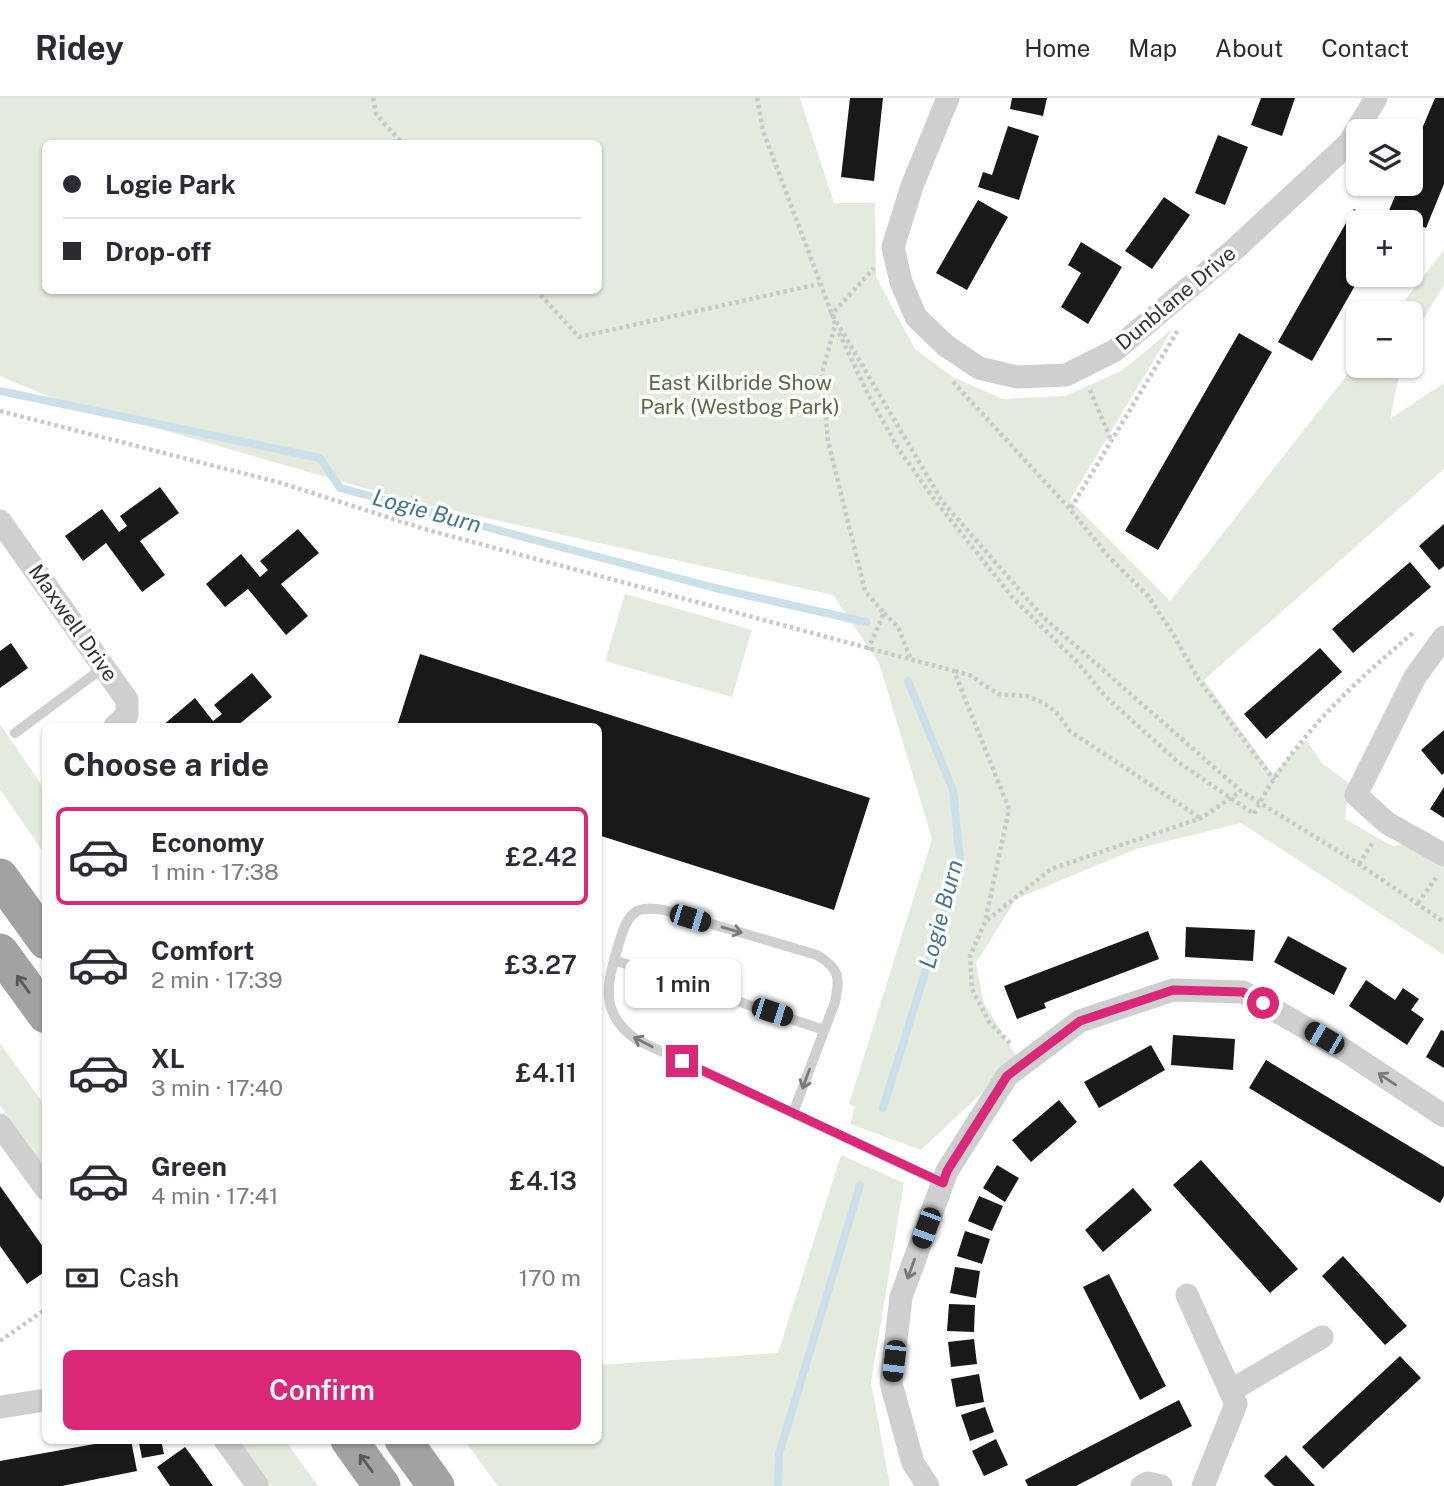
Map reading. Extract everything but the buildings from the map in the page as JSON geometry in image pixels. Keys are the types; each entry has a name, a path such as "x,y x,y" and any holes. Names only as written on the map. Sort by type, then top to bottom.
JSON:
{"highway":[{"path":"0,877 42,935"},
{"path":"0,952 42,1010"},
{"path":"352,1444 382,1486"},
{"path":"406,1444 436,1486"}],"street":[{"path":"893,247 912,187 948,98"},
{"name":"Dunblane Drive","path":"893,247 901,282 916,317 954,351 979,368 1017,377 1066,375 1114,351 1283,206 1349,143 1376,98"},
{"name":"Maxwell Drive","path":"0,521 127,700 127,715 118,723"},
{"path":"1441,866 1356,795 1415,677 1444,637"},
{"path":"928,1486 913,1463 891,1382 901,1297 947,1171 1007,1076 1080,1021 1173,990 1243,992 1344,1050 1444,1116"},
{"path":"0,1125 42,1183"},
{"path":"1187,1295 1236,1404 1203,1486"},
{"path":"1230,1391 1322,1337"},
{"path":"1,1407 42,1402"},
{"path":"228,1444 258,1486"},
{"path":"1142,1486 1148,1483 1161,1486"}],"lane":[{"path":"15,733 104,667"},
{"path":"793,1113 839,984 836,970 817,956 651,908 640,910 628,918 608,978 608,999 622,1030 637,1040 832,1133 943,1183"},
{"path":"614,960 824,1030"}],"path":[{"path":"373,98 376,114 399,140"},
{"path":"757,98 763,131 832,314 942,501 1043,617 1241,791 1444,922"},
{"path":"832,314 893,247"},
{"path":"540,294 579,337 819,284"},
{"path":"1070,509 1178,331 1180,322 1171,303"},
{"path":"832,314 868,394 898,448 934,499 1013,598 1078,663 1105,696 1178,762 1254,814 1274,780 1313,728 1367,671 1417,631"},
{"path":"835,325 822,373 828,441 865,591 898,627 911,660"},
{"path":"954,351 952,382 1070,509 1108,556 1148,596 1199,680 1274,780"},
{"path":"1080,368 1112,440"},
{"path":"0,411 281,483 428,530 972,676 999,694 1027,696 1044,703 1057,713 1070,731 1201,818"},
{"path":"868,650 884,613"},
{"path":"954,671 1009,809 985,922 970,956 972,989 989,1022 1027,1061"},
{"path":"985,922 1051,869 1201,818 1241,791"},
{"path":"1418,903 1441,866"},
{"path":"0,1341 42,1312"}],"green space":[{"name":"East Kilbride Show Park (Westbog Park)","path":"0,98 800,98 834,203 875,203 876,277 915,349 953,377 1003,399 1065,396 1123,370 1173,328 1070,500 1170,601 1346,376 1399,378 1390,419 1444,383 1444,469 1204,680 1273,774 1306,740 1322,763 1349,783 1345,819 1392,846 1419,841 1444,855 1444,955 1241,823 1136,849 1016,899 976,963 984,1003 1018,1059 921,1150 850,1124 855,1107 849,1104 932,839 879,663 833,595 406,500 52,398 0,376"},
{"path":"1444,250 1444,285 1423,319 1423,301 1404,301 1415,287 1423,287 1423,277"},
{"path":"625,594 752,630 732,697 605,661"},
{"path":"0,724 42,786 42,851 0,789"},
{"path":"0,1043 42,1102 42,1165 0,1105"},
{"path":"841,1155 904,1183 871,1382 890,1486 498,1486 467,1444 602,1444 602,1365 778,1353"},
{"path":"242,1444 288,1444 318,1486 272,1486"}],"waterway":[{"name":"Logie Burn","path":"0,391 320,458 340,488 715,588 866,622"},
{"name":"Logie Burn","path":"883,1108 960,860 953,790 908,681"},
{"name":"Logie Burn","path":"778,1486 779,1454 860,1185"}],"route":[{"path":"682,1061 943,1183 947,1171 1007,1076 1080,1021 1173,990 1243,992 1263,1003"}]}
